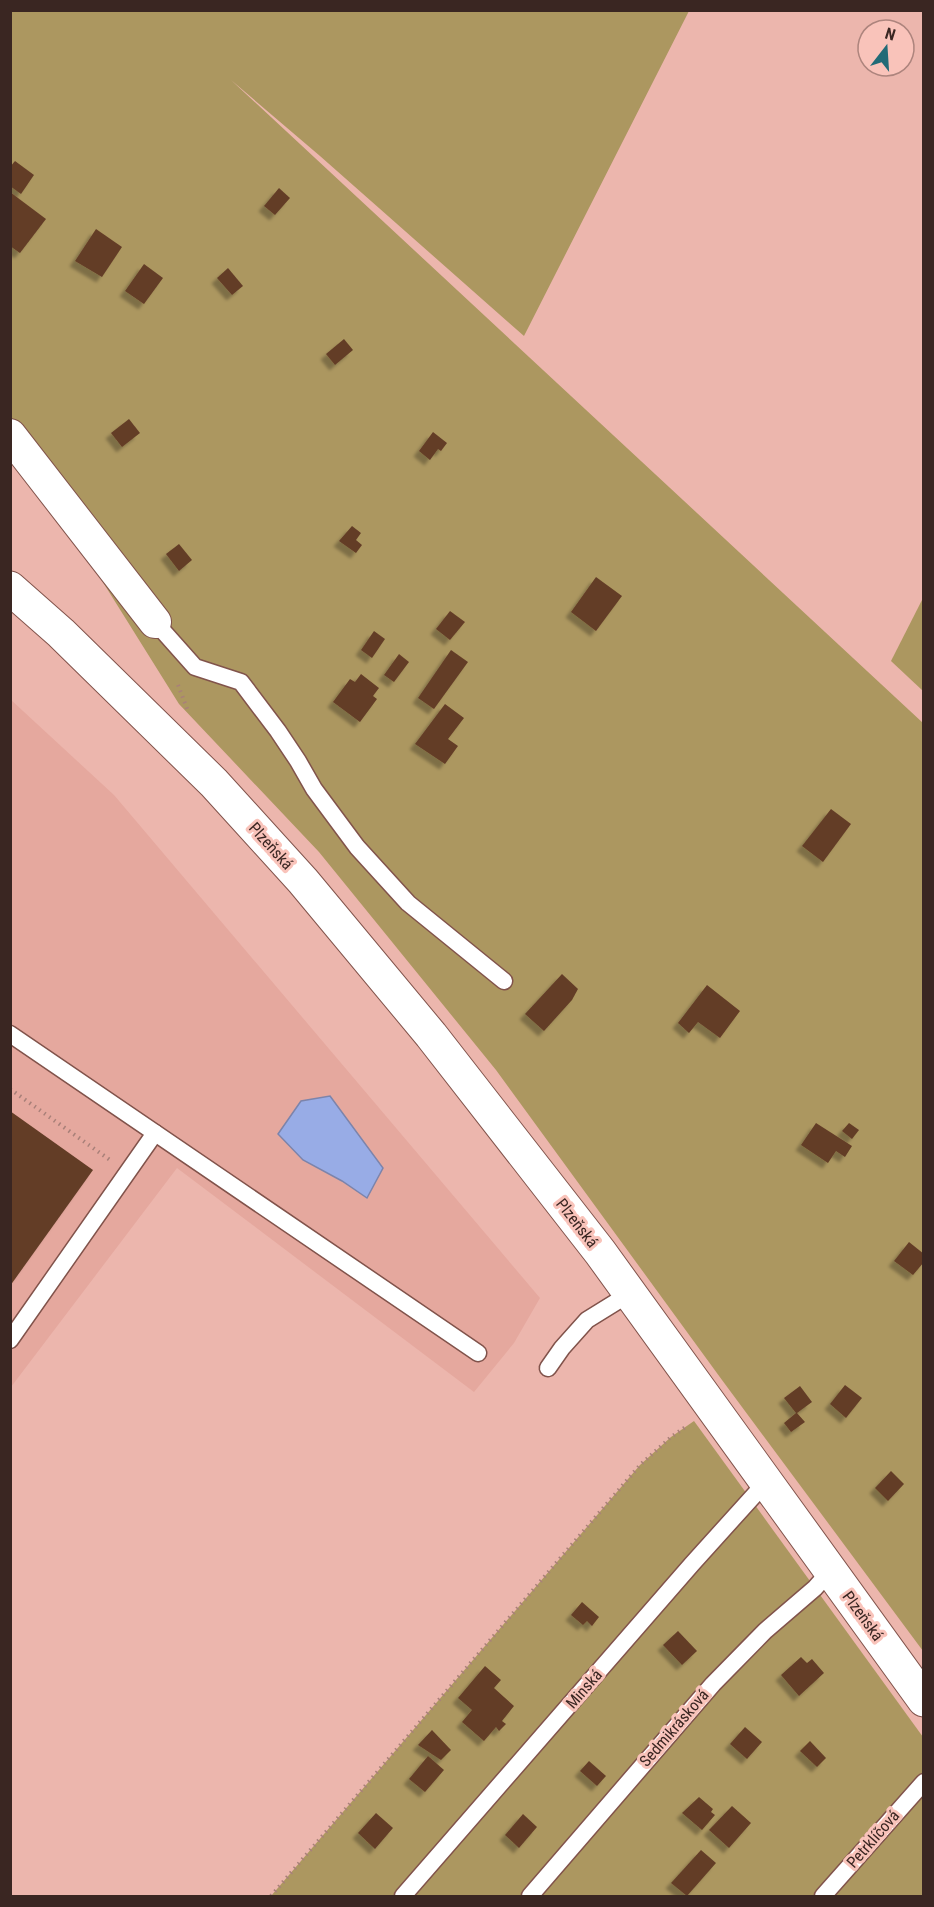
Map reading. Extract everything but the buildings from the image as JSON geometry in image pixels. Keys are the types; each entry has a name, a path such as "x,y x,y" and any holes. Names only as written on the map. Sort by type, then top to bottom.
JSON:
{"main road":[{"name":"Plzeňská","path":"10,588 61,633 214,783 303,881 431,1035 600,1252 711,1408 920,1691"}],"street":[{"path":"10,435 155,622"}],"lane":[{"path":"155,622 195,667 241,682 298,761 314,789 357,847 408,903 504,981"},
{"path":"10,1035 478,1353"},
{"path":"10,1340 155,1133"},
{"path":"548,1368 587,1320 629,1294"},
{"name":"Minská","path":"403,1896 766,1482"},
{"name":"Sedmikrásková","path":"530,1896 713,1684 765,1632 815,1588 830,1571"},
{"name":"Petrklíčová","path":"823,1896 924,1782"}],"path":[{"path":"175,676 190,718"},
{"path":"10,1089 128,1173"},
{"path":"271,1896 640,1464 671,1437 711,1408"}],"shaded area":[{"path":"11,11 689,11 524,336 231,80 923,723 923,1651 496,1070 319,852 179,704 11,435"},
{"path":"923,598 923,691 891,661"},
{"path":"10,699 114,795 540,1298 514,1343 474,1392 177,1168 11,1387"},
{"path":"694,1421 923,1737 923,1896 271,1896 640,1465 671,1437"}],"water":[{"path":"330,1096 383,1168 367,1198 342,1181 303,1160 278,1134 301,1101"}]}
